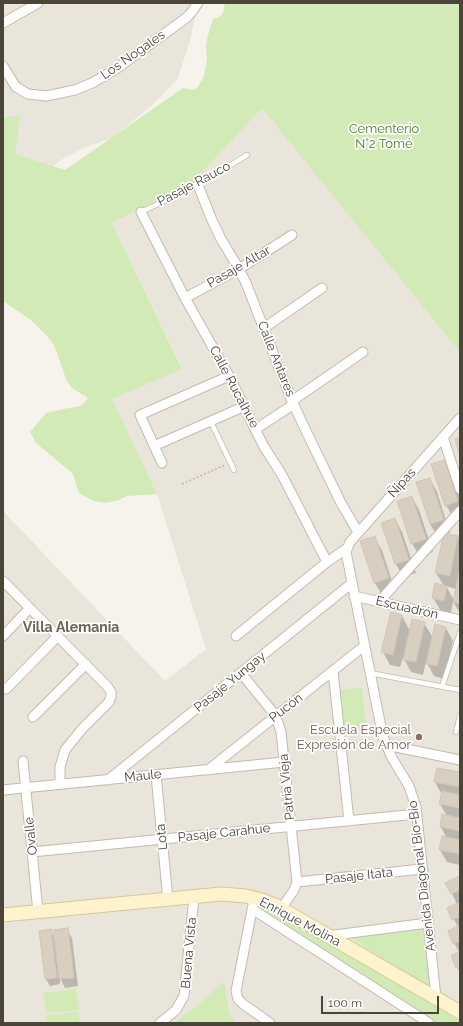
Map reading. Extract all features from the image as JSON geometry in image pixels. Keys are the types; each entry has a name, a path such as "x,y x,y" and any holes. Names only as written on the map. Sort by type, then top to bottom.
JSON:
{"main road":[{"name":"Enrique Molina","path":"3,915 229,894 253,903 269,903 281,909 460,1012"}],"street":[{"path":"3,23 38,3"},
{"name":"Los Nogales","path":"3,66 16,87 28,94 46,96 75,90 92,83 116,69 186,18 198,3"},
{"name":"Calle Antares","path":"198,185 218,232 239,269 293,402 341,503 358,532"},
{"name":"Calle Rucalhue","path":"141,212 185,298 245,406 263,445 282,476 327,562"},
{"name":"Pasaje Altar","path":"185,298 239,269 292,235"},
{"path":"264,328 322,288"},
{"path":"256,429 363,352"},
{"path":"162,463 140,415 229,376"},
{"path":"154,446 245,406"},
{"name":"Ñipas","path":"236,636 346,548 358,532 460,418"},
{"path":"443,437 460,489"},
{"path":"379,602 460,511"},
{"name":"Avenida Diagonal Bío-Bío","path":"346,548 354,596 383,737 414,800 436,998"},
{"path":"3,581 86,664 110,689 111,692 111,699 68,746 61,761 59,772 60,784"},
{"name":"Pasaje Yungay","path":"108,780 352,583"},
{"name":"Escuadrón","path":"354,596 460,620"},
{"path":"3,636 30,608"},
{"path":"6,689 58,636"},
{"name":"Pucón","path":"208,770 364,646"},
{"path":"33,717 86,664"},
{"path":"333,671 349,821"},
{"name":"Patria Vieja","path":"241,673 276,716 280,728 297,882"},
{"path":"386,745 460,760"},
{"name":"Ovalle","path":"23,761 38,912"},
{"name":"Maule","path":"3,790 284,762"},
{"name":"Lota","path":"156,775 168,900"},
{"name":"Pasaje Carahue","path":"32,852 416,814"},
{"name":"Pasaje Itata","path":"297,882 422,869"},
{"path":"281,909 294,890 297,882"},
{"name":"Buena Vista","path":"160,1023 176,1010 183,1001 194,897"},
{"path":"253,903 236,991 238,999 245,1006 270,1023"},
{"name":"Enrique Molina","path":"253,903 429,1023"},
{"path":"327,936 428,923"}],"lane":[{"name":"Pasaje Rauco","path":"141,212 198,185 247,155"},
{"path":"211,422 234,470"},
{"path":"442,687 460,633"},
{"path":"370,672 460,690"},
{"path":"458,729 460,716"}],"path":[{"path":"182,484 230,463"}],"shaded area":[{"path":"3,3 198,3 190,41 178,78 158,100 112,138 86,147 64,158 44,173 3,228"},
{"path":"460,14 460,1023 3,1023 3,511 165,681 206,649 157,494 111,399 182,368 112,223 193,182 262,107 274,123"}],"green space":[{"name":"Cementerio N°2 Tomé","path":"225,3 460,3 460,352 262,108 193,182 112,223 182,369 112,399 157,494 127,496 119,500 106,503 94,501 79,493 73,474 36,443 30,432 46,413 81,406 88,398 72,388 66,379 54,345 47,336 32,321 3,301 3,118 20,115 15,154 65,170 183,88 194,90 198,87 204,76 207,58 206,46 213,19 219,17 223,13"},
{"path":"362,688 366,727 344,730 340,690"},
{"path":"260,904 266,905 460,1019 460,1023 433,1023 257,910"},
{"path":"422,928 430,988 349,937"},
{"path":"224,982 229,1012 235,1023 174,1023 199,1004"},
{"path":"76,989 79,1010 46,1013 43,993"},
{"path":"78,1012 80,1023 47,1023 46,1015"}],"building":[{"path":"460,438 460,456 455,439"},
{"path":"445,460 458,501 445,506 431,464"},
{"path":"430,478 444,520 430,524 416,482"},
{"path":"412,496 426,539 411,544 397,501"},
{"path":"395,518 409,560 395,564 381,523"},
{"path":"444,533 458,536 450,576 435,573"},
{"path":"375,536 389,578 374,583 360,541"},
{"path":"460,567 460,604 453,602"},
{"path":"435,583 447,586 444,601 432,598"},
{"path":"391,612 402,615 393,655 381,652"},
{"path":"412,619 425,622 416,662 403,660"},
{"path":"435,624 446,627 437,666 426,664"},
{"path":"437,768 460,772 460,787 434,782"},
{"path":"442,791 460,795 460,808 439,804"},
{"path":"442,814 460,818 460,831 440,827"},
{"path":"442,836 460,840 460,854 439,850"},
{"path":"460,876 460,890 451,894 445,883"},
{"path":"460,902 460,917 452,920 447,908"},
{"path":"460,925 460,941 453,944 448,931"},
{"path":"68,928 74,978 59,979 53,930"},
{"path":"51,929 57,978 45,979 39,931"},
{"path":"460,951 460,967 456,968 451,956"}],"place":[{"name":"Escuela Especial Expresión de Amor","path":"419,737"}],"district":[{"name":"Villa Alemania","path":"71,628"}]}
